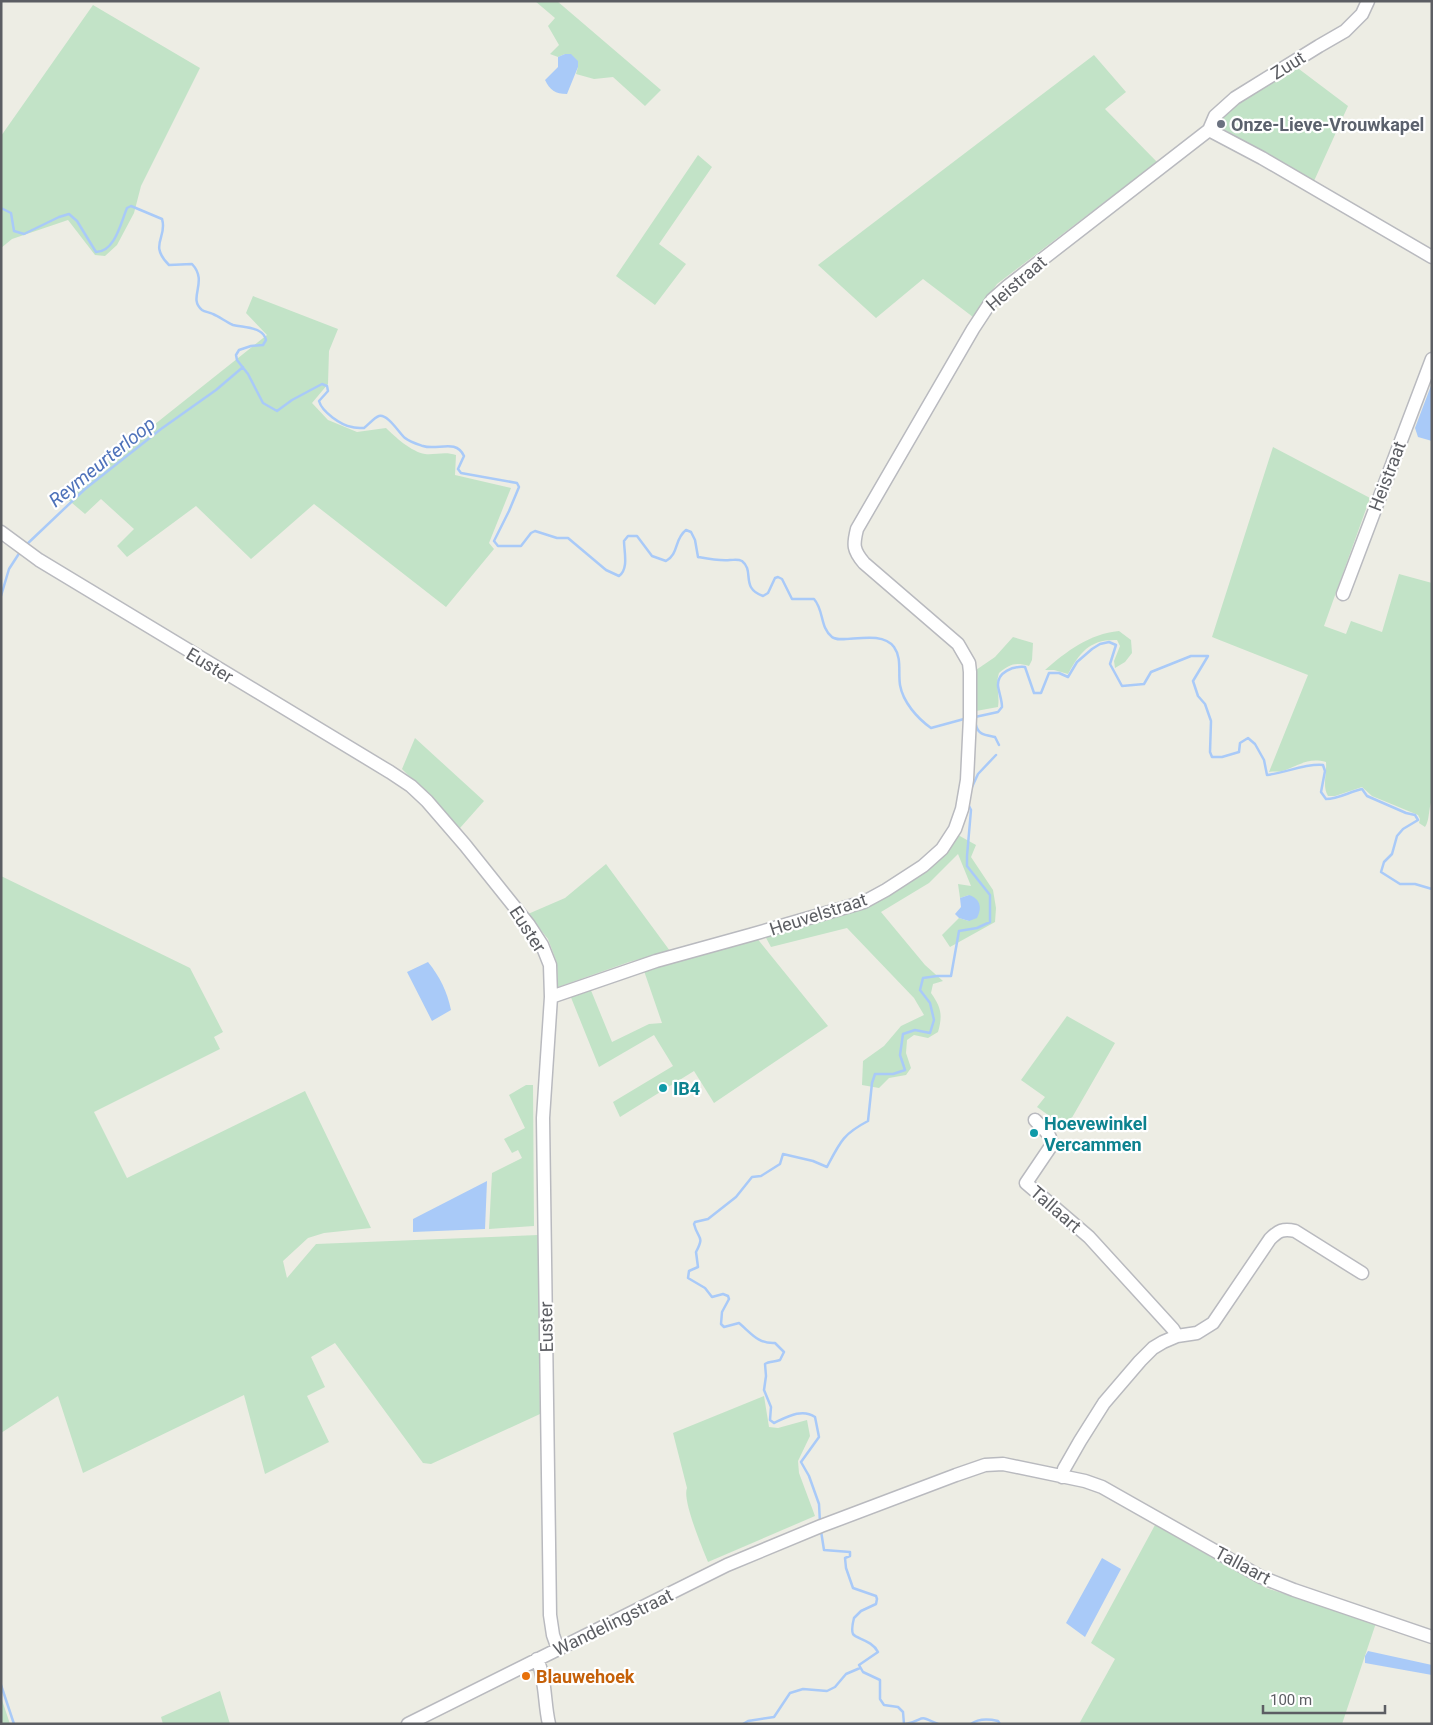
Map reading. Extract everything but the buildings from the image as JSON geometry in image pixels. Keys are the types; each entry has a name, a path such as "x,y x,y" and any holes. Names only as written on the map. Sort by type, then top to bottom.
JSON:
{"street":[{"name":"Zuut","path":"1209,130 1215,116 1235,98 1345,31 1362,14 1368,1"},
{"path":"1209,130 1262,158 1432,257"},
{"name":"Heistraat","path":"970,717 970,672 965,655 958,644 856,554 854,544 857,529 973,329 992,300 1209,130"},
{"name":"Heistraat","path":"1343,594 1432,359"},
{"name":"Euster","path":"1,532 39,560 411,786 433,808 529,925 542,945 550,964 551,997 543,1118 550,1616 552,1635 558,1649"},
{"name":"Heuvelstraat","path":"551,997 656,961 864,902 924,866 942,849 955,829 962,809 967,780 970,717"},
{"name":"Tallaart","path":"1036,1120 1050,1136 1052,1142 1026,1183 1089,1237 1173,1329 1177,1336"},
{"path":"1062,1477 1064,1469 1080,1440 1104,1404 1140,1361 1153,1348 1177,1336 1197,1333 1213,1322 1270,1239 1278,1232 1286,1229 1295,1231 1362,1273"},
{"name":"Tallaart","path":"820,1526 984,1465 1003,1464 1085,1481 1114,1493 1261,1577 1432,1637"},
{"name":"Wandelingstraat","path":"408,1724 727,1565 820,1526"},
{"path":"537,1659 542,1674 544,1702 549,1724"}],"green space":[{"path":"535,1 557,1 661,90 645,106 613,77 594,79 576,74 578,67 565,54 558,57 550,54 559,45 548,26 555,18"},
{"path":"93,5 200,68 141,186 134,213 117,245 105,256 95,255 68,220 12,239 1,248 1,136"},
{"path":"1094,55 1126,92 1105,109 1157,162 997,284 973,317 923,279 876,318 818,265"},
{"path":"1295,66 1348,106 1314,181 1218,126 1217,121 1254,91"},
{"path":"698,155 712,167 659,244 686,264 655,305 616,276"},
{"path":"253,296 338,329 329,351 328,384 312,403 328,420 357,432 386,428 404,444 420,453 448,453 456,455 455,475 511,488 489,543 494,549 446,607 314,504 251,559 196,506 127,557 117,546 134,529 101,499 85,514 65,497 267,335 246,313"},
{"path":"1273,447 1370,498 1324,626 1346,634 1351,621 1382,632 1399,574 1432,583 1432,800 1425,827 1419,823 1418,815 1372,796 1362,787 1335,796 1328,796 1325,784 1326,762 1308,761 1282,771 1269,772 1308,675 1212,637"},
{"path":"1119,631 1131,640 1132,653 1125,662 1115,668 1114,661 1120,646 1117,640 1108,640 1087,648 1077,659 1068,674 1054,670 1045,670 1079,644 1098,636"},
{"path":"1013,637 1033,643 1032,660 1029,666 1013,665 999,673 997,682 998,707 976,711 976,670 995,657"},
{"path":"415,738 484,801 460,828 402,769"},
{"path":"958,835 976,845 971,857 993,890 996,908 995,922 950,947 942,935 959,918 969,921 969,895 960,898 958,884 971,886 958,854 929,883 881,912 925,965 943,981 933,984 931,993 939,1007 941,1016 938,1032 928,1038 914,1035 907,1040 906,1053 911,1068 906,1075 889,1078 879,1088 862,1085 863,1061 884,1046 901,1026 924,1015 914,998 847,928 771,947 765,936 871,902"},
{"path":"606,864 670,951 629,962 558,987 557,963 548,939 528,914 565,898"},
{"path":"1,876 190,968 223,1032 214,1037 220,1049 94,1112 127,1178 305,1091 371,1228 324,1233 308,1238 283,1261 287,1278 316,1244 538,1235 540,1414 431,1464 423,1463 335,1343 311,1357 325,1387 307,1396 329,1442 265,1474 244,1395 83,1473 58,1396 1,1433"},
{"path":"756,937 828,1026 714,1103 694,1071 620,1117 613,1102 673,1066 654,1035 599,1067 570,995 590,988 612,1042 649,1024 662,1023 643,968"},
{"path":"1067,1016 1115,1043 1066,1128 1037,1107 1045,1097 1021,1080"},
{"path":"526,1085 533,1085 534,1226 489,1229 492,1173 522,1158 518,1150 512,1153 504,1139 525,1128 509,1095"},
{"path":"764,1396 769,1427 778,1428 807,1420 810,1436 798,1461 799,1473 815,1516 708,1562 687,1503 687,1488 673,1433"},
{"path":"1155,1525 1266,1588 1376,1623 1342,1724 1079,1724 1115,1659 1091,1643"},
{"path":"220,1691 230,1724 163,1724 161,1717"},
{"path":"1,1697 10,1724 1,1724"}],"water":[{"path":"571,54 578,61 578,67 567,94 553,91 545,80 558,67 558,57"},
{"path":"1432,383 1432,441 1418,437 1415,428"},
{"path":"969,895 978,901 980,911 977,918 969,921 959,918 955,914 961,907 960,898"},
{"path":"428,962 443,984 451,1010 432,1021 407,972"},
{"path":"487,1181 485,1229 413,1232 413,1219"},
{"path":"1102,1558 1121,1569 1085,1637 1066,1623"},
{"path":"1368,1651 1432,1665 1432,1675 1365,1663 1365,1656"}],"waterway":[{"path":"1,208 11,213 14,231 24,234 69,214 77,221 96,252 103,251 113,242 127,208 131,206 162,219 163,231 159,246 160,252 169,265 192,264 199,277 196,300 202,310 216,315 233,325 256,330 264,336 266,340 263,345 239,350 236,355 237,360 248,374 263,403 277,411 292,400 322,384 327,386 328,391 319,401 321,405 328,414 343,424 364,428 377,417 382,416 390,421 411,442 428,447 451,446 461,451 464,456 458,469 461,473 517,483 519,487 494,541 498,546 521,546 531,533 535,531 557,538 568,538 606,570 619,576 624,569 624,541 628,536 637,536 652,556 666,561 673,554 682,534 686,530 691,532 695,540 698,557 742,561 746,565 750,584 756,593 763,596 768,593 775,578 778,577 782,579 792,599 814,599 826,629 832,637 837,639 871,638 888,641 894,647 898,656 900,685 904,697 916,714 931,728 964,719"},
{"name":"Reymeurterloop","path":"25,546 85,489 161,429 216,390 243,367"},
{"name":"Reymeurterloop","path":"1,596 9,569 20,552"},
{"path":"975,717 998,712 1002,707 998,681 1007,671 1025,667 1034,693 1041,693 1049,673 1059,673 1068,677 1077,662 1100,644 1109,642 1116,645 1110,664 1122,686 1144,684 1151,672 1191,656 1208,656 1193,681 1198,696 1205,704 1211,721 1210,752 1212,757 1222,757 1239,752 1240,743 1248,738 1255,744 1264,760 1267,775 1310,765 1323,765 1325,771 1321,792 1326,799 1362,789 1367,796 1415,815 1418,820 1403,829 1397,836 1392,854 1384,862 1381,872 1400,884 1415,884 1432,889"},
{"path":"976,725 981,733 995,737 999,745"},
{"path":"972,787 978,774 996,755"},
{"path":"820,1523 819,1504 809,1476 801,1462 819,1437 815,1417 810,1414 800,1413 774,1423 770,1420 771,1407 764,1390 765,1364 780,1360 784,1352 775,1343 759,1340 739,1323 724,1327 721,1324 722,1312 729,1299 728,1296 723,1294 712,1297 705,1288 688,1278 689,1271 698,1267 696,1252 699,1247 700,1238 694,1224 695,1222 708,1219 736,1197 752,1177 761,1176 780,1164 783,1154 813,1161 827,1167 835,1151 847,1135 868,1121 872,1083 875,1074 893,1074 905,1070 900,1055 903,1034 915,1030 930,1033 934,1020 930,1003 920,990 923,978 951,976 959,931 977,928 990,922 990,895 967,866 971,810 968,804"},
{"path":"821,1531 824,1550 850,1552 850,1556 845,1558 846,1568 853,1588 876,1596 876,1604 861,1611 854,1618 853,1634 868,1642 878,1652 859,1665 863,1672 880,1680 880,1699 884,1705 898,1707 903,1712 904,1724"},
{"path":"743,1724 748,1721 774,1717 790,1693 803,1689 827,1691 835,1687 846,1674 860,1668"},
{"name":"Reymeurterloop","path":"1,1685 14,1724"},
{"path":"906,1724 922,1718 938,1724"},
{"path":"971,1724 988,1719 998,1721 1000,1724"}],"place":[{"name":"Onze-Lieve-Vrouwkapel","path":"1221,124"},
{"name":"IB4","path":"663,1088"},
{"name":"Hoevewinkel Vercammen","path":"1034,1133"},
{"name":"Blauwehoek","path":"526,1676"}]}
